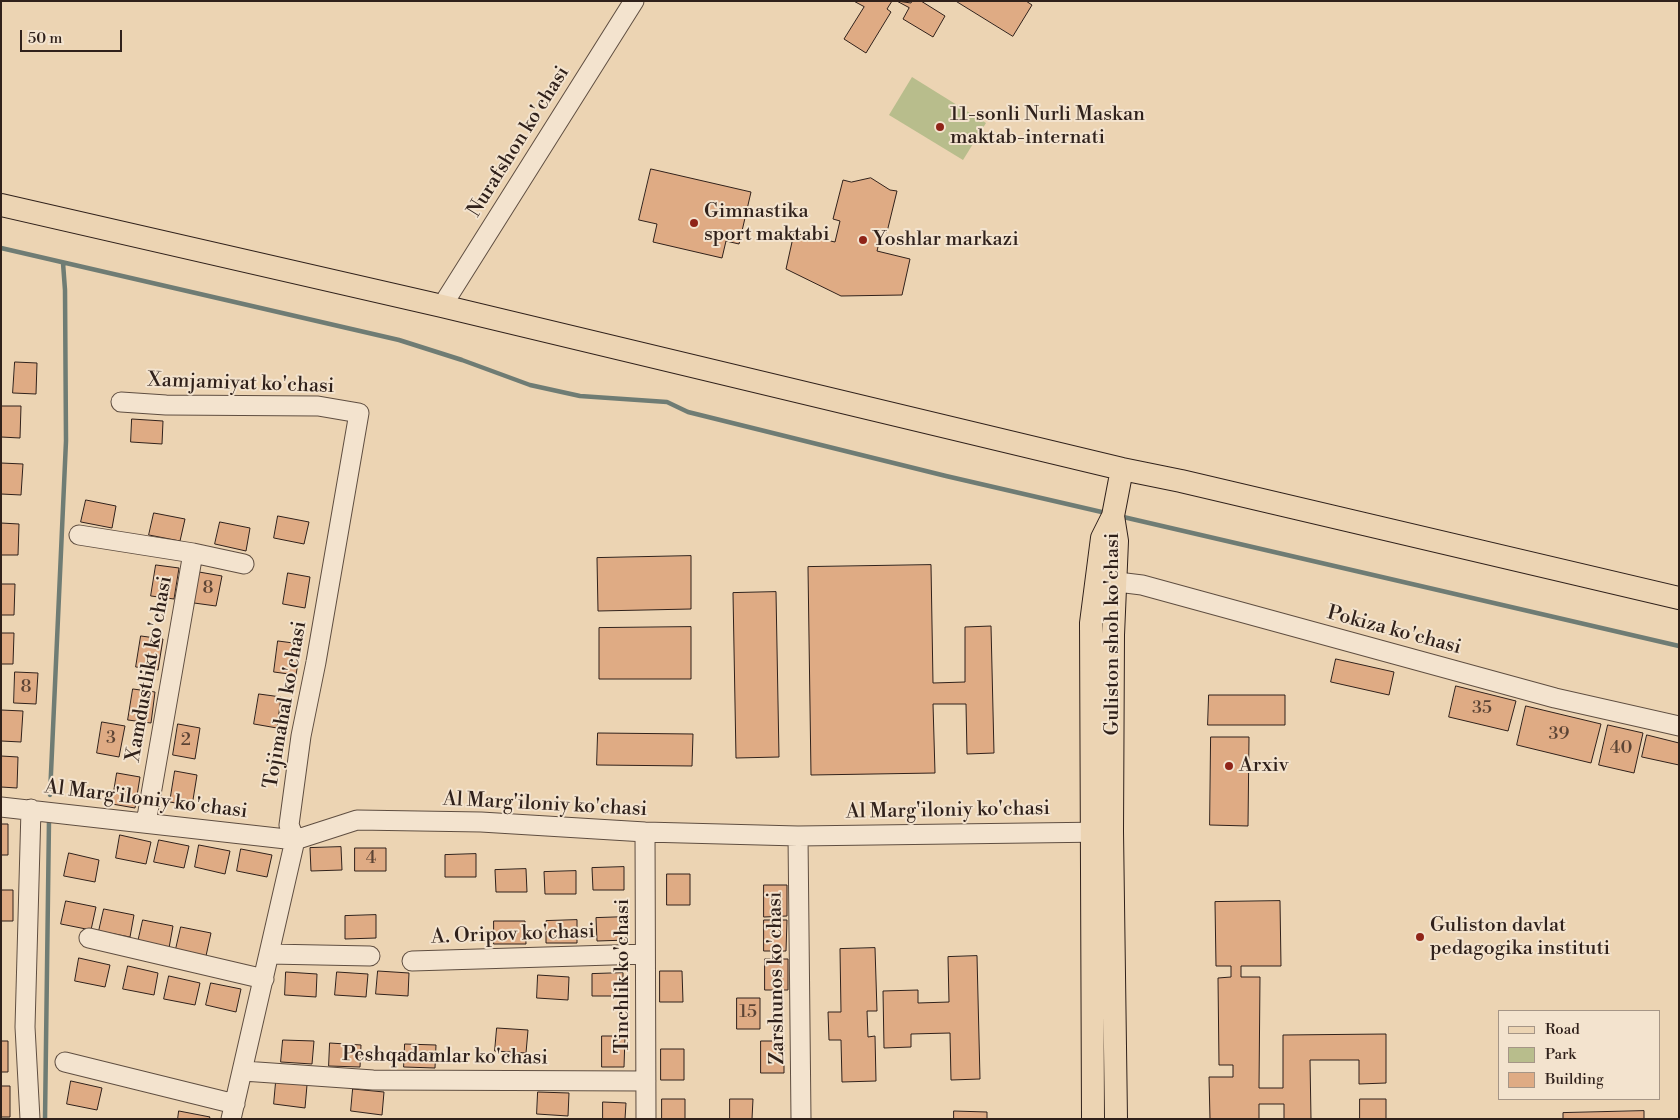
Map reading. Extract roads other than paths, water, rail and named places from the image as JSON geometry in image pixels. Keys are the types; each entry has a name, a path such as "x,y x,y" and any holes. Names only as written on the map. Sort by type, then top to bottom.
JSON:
{"main road":[{"path":"1,205 442,306 1121,476 1180,480 1679,598"},
{"name":"Guliston shoh ko'chasi","path":"1116,1119 1092,623 1106,581 1102,538 1113,516 1121,476"},
{"name":"Guliston shoh ko'chasi","path":"1093,1119 1102,832"}],"street":[{"name":"Nurafshon ko'chasi","path":"442,306 634,1"},
{"name":"Xamjamiyat ko'chasi","path":"121,402 166,405 318,406 359,413"},
{"name":"Tojimahal ko'chasi","path":"233,1111 296,840 289,825 301,736 316,662 359,413"},
{"name":"Xamdustlikt ko'chasi","path":"79,535 193,553 244,564"},
{"name":"Xamdustlikt ko'chasi","path":"146,823 193,553"},
{"name":"Pokiza ko'chasi","path":"1106,581 1142,585 1555,698 1679,726"},
{"name":"Al Marg'iloniy ko'chasi","path":"1,807 296,840 356,820 481,822 645,832 798,836 1102,832"},
{"path":"30,1119 26,1027 31,809"},
{"name":"Tinchlik ko'chasi","path":"645,832 646,1119"},
{"name":"Zarshunos ko'chasi","path":"798,836 802,1119"},
{"path":"88,938 264,979"},
{"path":"270,954 370,956"},
{"name":"A. Oripov ko'chasi","path":"412,961 646,954"},
{"path":"66,1062 233,1111"},
{"name":"Peshqadamlar ko'chasi","path":"243,1071 373,1080 646,1081"}],"waterway":[{"path":"1,248 399,340 462,360 530,385 580,396 667,402 688,412 946,476 1106,513"},
{"path":"50,795 66,441 65,290 63,263"},
{"path":"1119,516 1679,646"},
{"path":"45,1119 49,820"}],"place":[{"name":"11-sonli Nurli Maskan maktab-internati","path":"940,127"},
{"name":"Gimnastika sport maktabi","path":"694,223"},
{"name":"Yoshlar markazi","path":"863,240"},
{"name":"Arxiv","path":"1229,766"},
{"name":"Guliston davlat pedagogika instituti","path":"1420,937"}]}
